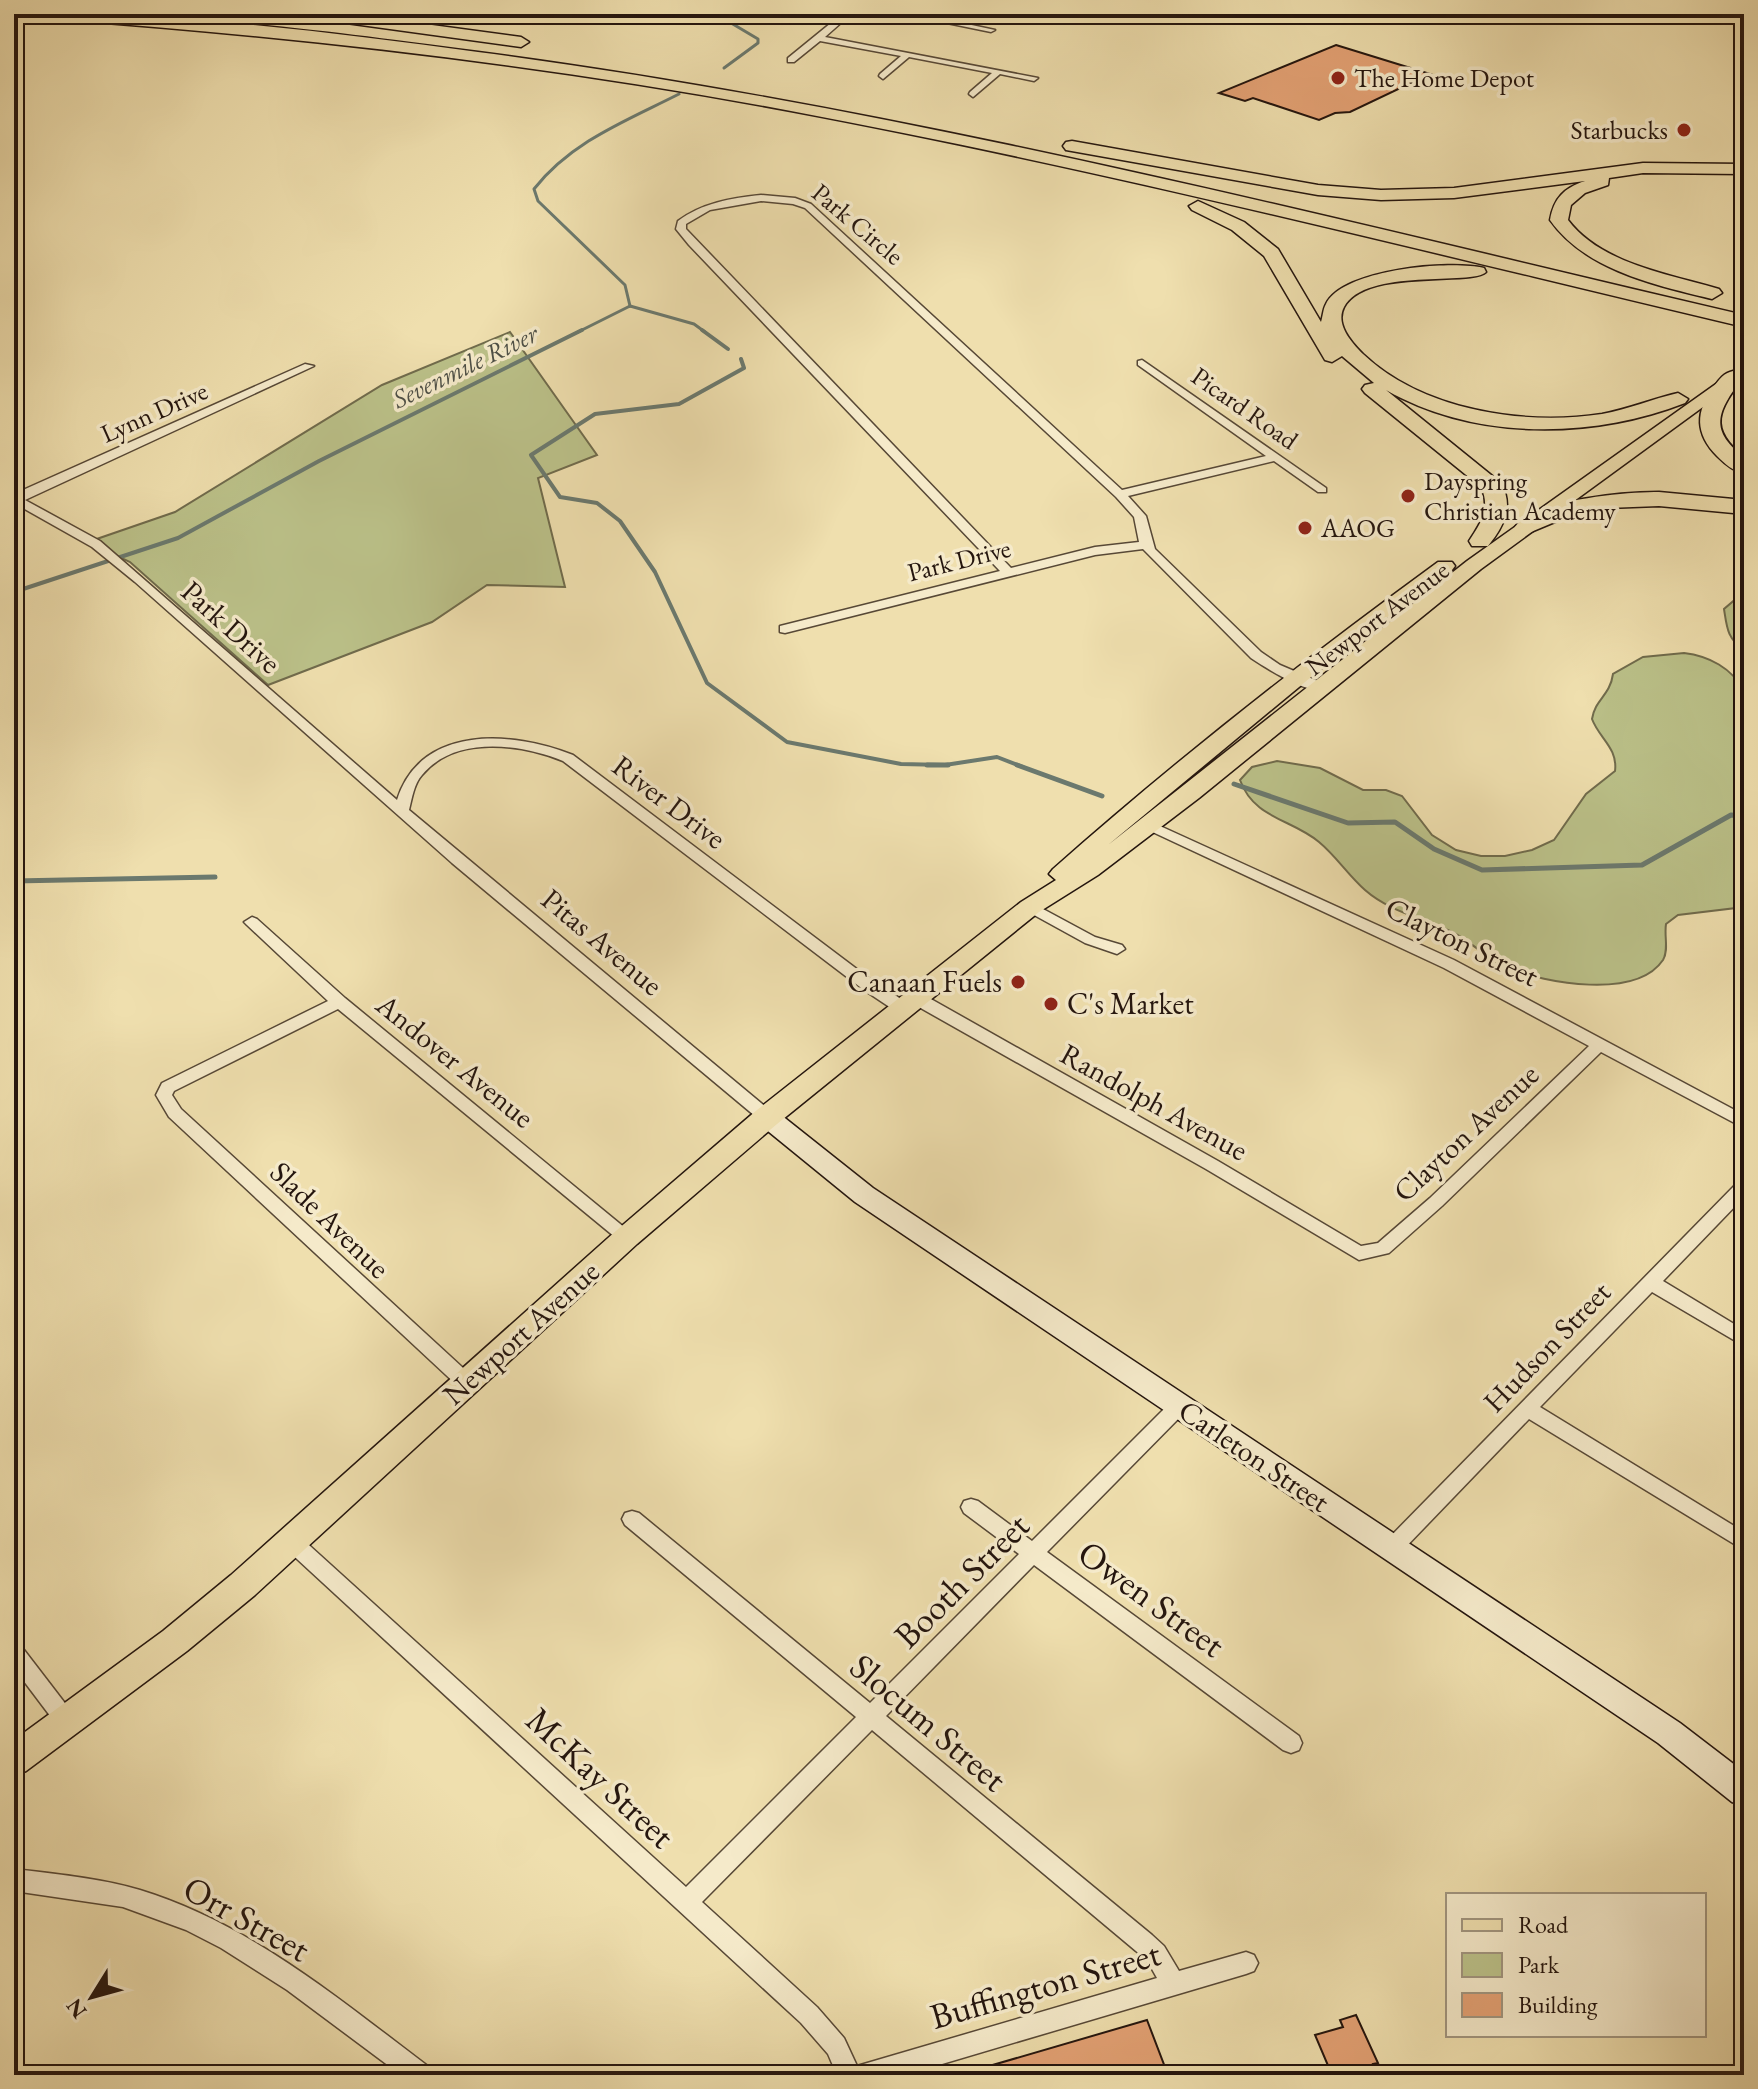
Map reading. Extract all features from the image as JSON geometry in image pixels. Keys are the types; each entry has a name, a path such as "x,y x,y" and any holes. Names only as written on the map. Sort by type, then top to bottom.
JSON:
{"highway":[{"path":"53,14 316,37 597,74 798,108 1074,165 1740,320"},
{"path":"317,14 543,45"},
{"path":"884,106 1451,233"},
{"path":"1068,145 1318,190 1381,195 1454,193 1643,168 1744,169"},
{"path":"1074,165 1201,207 1238,226 1262,244 1281,268 1319,339 1333,357 1490,483 1498,498 1497,514 1480,541"},
{"path":"1712,293 1616,262 1586,248 1566,231 1559,220 1560,209 1565,200 1579,189 1614,178 1674,173 1744,175"},
{"path":"1574,261 1733,297"},
{"path":"1678,399 1638,415 1587,424 1530,423 1464,411 1398,388 1363,367 1338,339 1332,325 1333,312 1344,296 1366,283 1399,274 1440,270 1488,274 1697,310"},
{"path":"1738,373 1713,401 1708,422 1719,446 1744,467"},
{"path":"1526,527 1570,507 1618,498 1660,498 1744,507"}],"main road":[{"name":"Newport Avenue","path":"14,1760 175,1641 292,1542 627,1237 767,1117 1030,907 1108,831 1298,678 1480,541 1744,352"},
{"name":"Newport Avenue","path":"1030,907 1090,870 1447,586 1738,373"}],"street":[{"path":"791,60 847,14"},
{"path":"907,14 991,30"},
{"path":"819,38 1034,78"},
{"path":"883,76 908,54"},
{"path":"973,94 999,71"},
{"name":"Park Circle","path":"1008,572 701,252 681,229 681,223 687,217 718,205 763,197 787,198 808,206 1120,494 1140,516 1146,545 1158,560 1256,655 1275,668 1322,688"},
{"name":"Picard Road","path":"1142,363 1322,490"},
{"name":"Lynn Drive","path":"16,498 309,366"},
{"path":"1120,494 1277,457"},
{"name":"Park Drive","path":"16,498 96,544 401,811"},
{"name":"Park Drive","path":"785,629 1095,551 1146,545"},
{"name":"River Drive","path":"401,811 415,774 436,756 470,745 504,741 549,749 568,758 869,986 910,1003"},
{"name":"Pitas Avenue","path":"401,811 767,1117"},
{"name":"Clayton Street","path":"1149,825 1449,964 1744,1122"},
{"path":"1030,907 1090,940 1117,949"},
{"name":"Andover Avenue","path":"252,922 339,1002 627,1237"},
{"name":"Slade Avenue","path":"339,1002 164,1091 166,1101 175,1113 467,1383"},
{"name":"Randolph Avenue","path":"910,1003 1212,1165 1359,1253 1365,1253"},
{"name":"Clayton Avenue","path":"1365,1253 1383,1248 1436,1202 1600,1044"},
{"name":"Carleton Street","path":"767,1117 864,1195 1687,1745 1744,1791"},
{"name":"Hudson Street","path":"1392,1548 1744,1186"},
{"path":"1650,1282 1744,1339"},
{"name":"Booth Street","path":"687,1902 1179,1406"},
{"path":"1526,1408 1744,1542"},
{"name":"Owen Street","path":"971,1507 1291,1743"},
{"name":"Slocum Street","path":"632,1519 1144,1943 1156,1954 1174,1984"},
{"name":"McKay Street","path":"292,1542 825,2031 849,2075"},
{"path":"14,1652 67,1722"},
{"name":"Orr Street","path":"14,1880 123,1897 189,1920 289,1977 421,2075"},
{"name":"Buffington Street","path":"865,2075 1246,1963"}],"green space":[{"path":"510,332 597,455 538,478 565,587 487,585 432,622 268,685 130,562 88,542 175,512 382,385"},
{"path":"1744,592 1744,650 1731,637 1724,609"},
{"path":"1684,653 1719,664 1744,691 1744,907 1678,915 1666,924 1663,960 1650,972 1633,980 1612,984 1566,983 1524,974 1500,964 1452,932 1375,898 1319,842 1254,803 1240,780 1252,767 1277,761 1320,768 1363,790 1386,790 1402,796 1432,835 1456,850 1481,856 1505,856 1532,850 1554,840 1586,794 1615,771 1611,749 1592,719 1613,674 1643,657"}],"building":[{"name":"The Home Depot","path":"1336,45 1430,74 1350,112 1335,113 1319,120 1253,98 1245,101 1219,93"},
{"path":"1356,2015 1378,2063 1373,2064 1378,2075 1332,2075 1315,2035 1343,2027 1340,2020"},
{"path":"1147,2020 1168,2075 973,2075 972,2071"}],"waterway":[{"name":"Sevenmile River","path":"716,14 758,39 758,43 724,68"},
{"name":"Sevenmile River","path":"630,306 625,285 538,201 534,189 549,172 583,145 679,94"},
{"name":"Sevenmile River","path":"582,330 630,306"},
{"path":"630,306 694,324 705,332"},
{"name":"Sevenmile River","path":"14,592 178,538 319,461 582,330"},
{"name":"Sevenmile River","path":"578,332 582,330"},
{"path":"702,330 728,349"},
{"path":"741,359 744,368 679,404 595,414 531,455 560,497 597,503 620,521 655,572 707,683 787,742 901,764 945,765"},
{"path":"945,765 997,757 1023,767"},
{"path":"927,765 945,765"},
{"path":"1017,765 1102,796"},
{"path":"1234,784 1348,823 1395,822 1434,849 1482,870 1642,865 1731,815 1744,816"},
{"path":"14,881 215,877"}],"place":[{"name":"The Home Depot","path":"1338,78"},
{"name":"Starbucks","path":"1684,130"},
{"name":"Dayspring Christian Academy","path":"1408,496"},
{"name":"AAOG","path":"1305,528"},
{"name":"Canaan Fuels","path":"1018,982"},
{"name":"C's Market","path":"1051,1004"}]}
